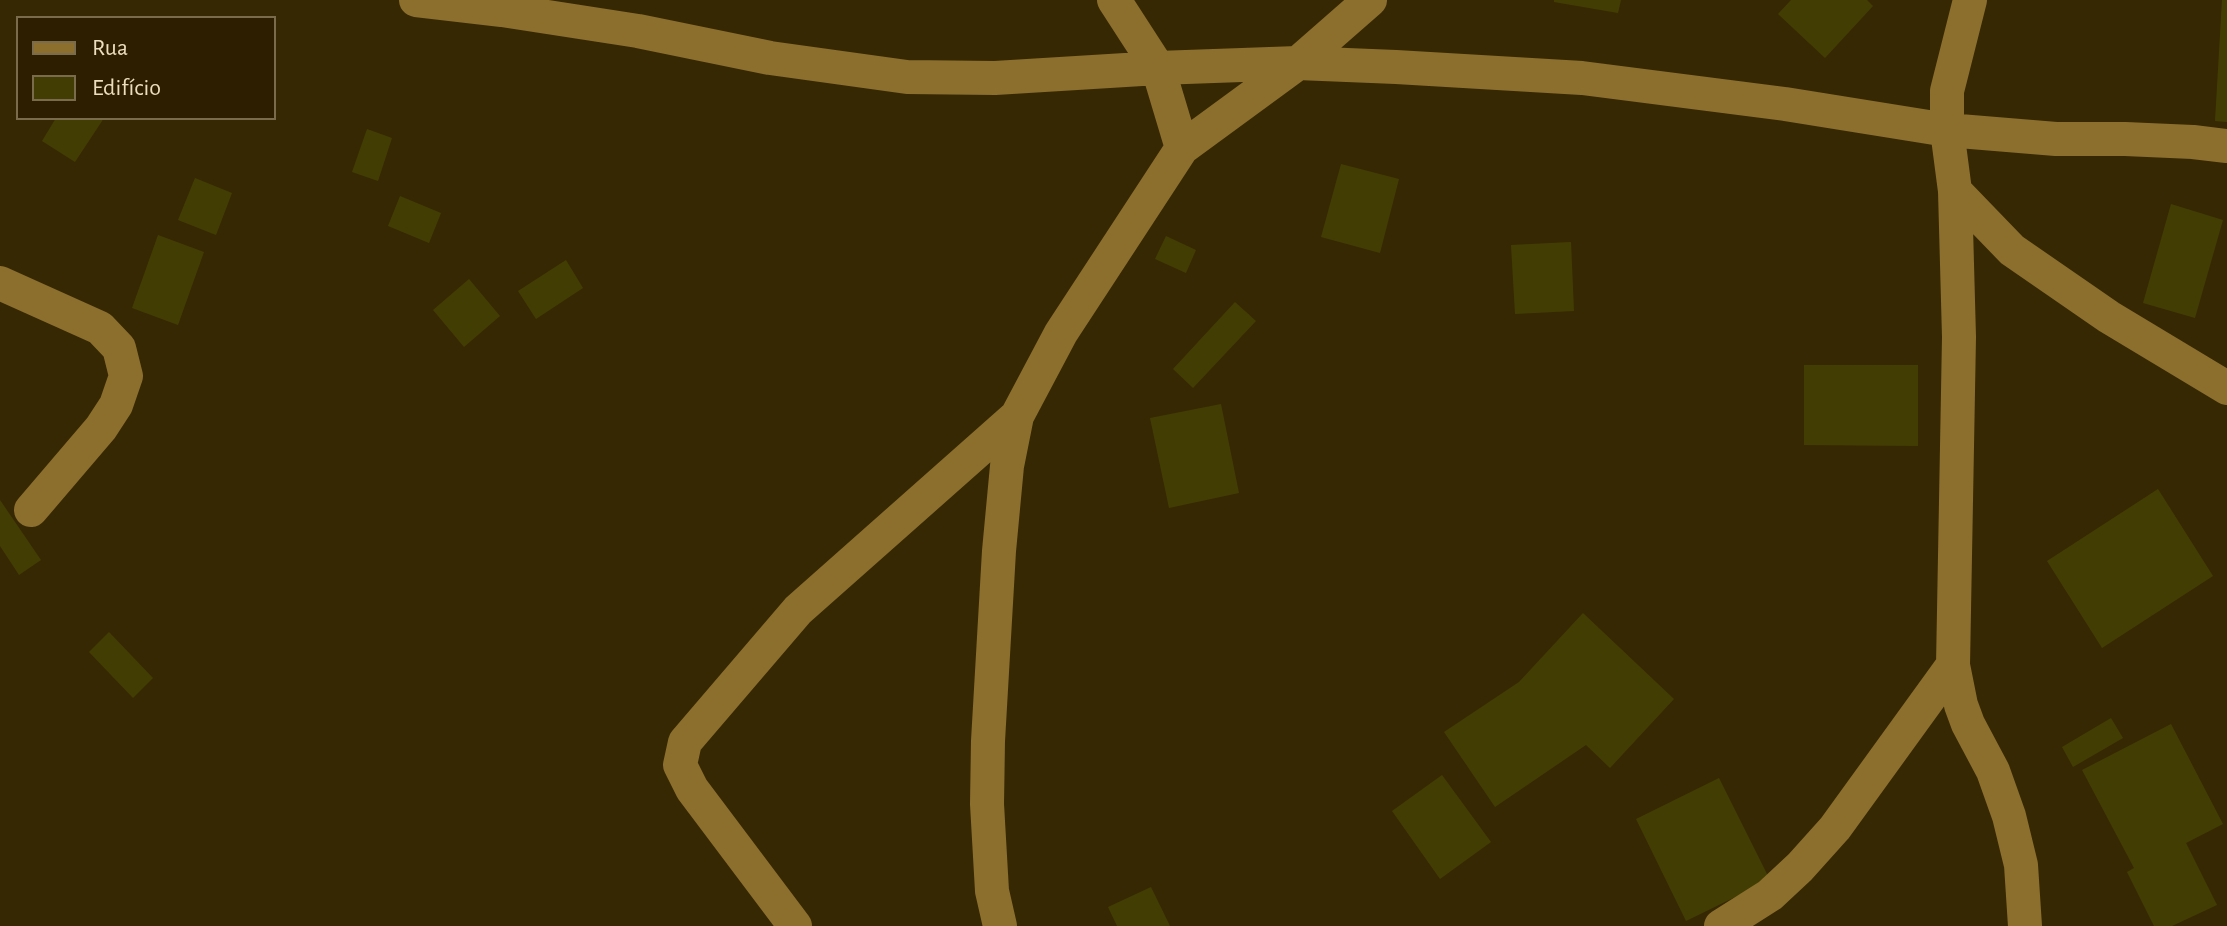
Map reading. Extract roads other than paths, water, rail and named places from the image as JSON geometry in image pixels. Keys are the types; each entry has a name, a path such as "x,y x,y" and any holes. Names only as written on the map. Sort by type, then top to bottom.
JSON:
{"street":[{"path":"416,0 638,31 770,58 907,77 995,78 1298,63 1582,78 1785,104 1947,130 2056,139 2125,139 2227,146"},
{"path":"1114,0 1158,68 1182,148"},
{"path":"1000,926 992,891 990,862 988,741 999,551 1007,466 1017,416 1061,333 1182,148 1298,63 1370,0"},
{"path":"1970,0 1947,91 1947,130 1955,191 1959,337 1953,665 1968,724 1993,771 2009,816 2021,865 2025,926"},
{"path":"1955,191 2012,250 2109,317 2227,388"},
{"path":"0,283 100,328 119,348 126,376 116,405 101,428 31,510"},
{"path":"795,926 692,789 680,765 685,742 798,610 1017,416"},
{"path":"1721,926 1770,895 1835,828 1953,665"}]}
